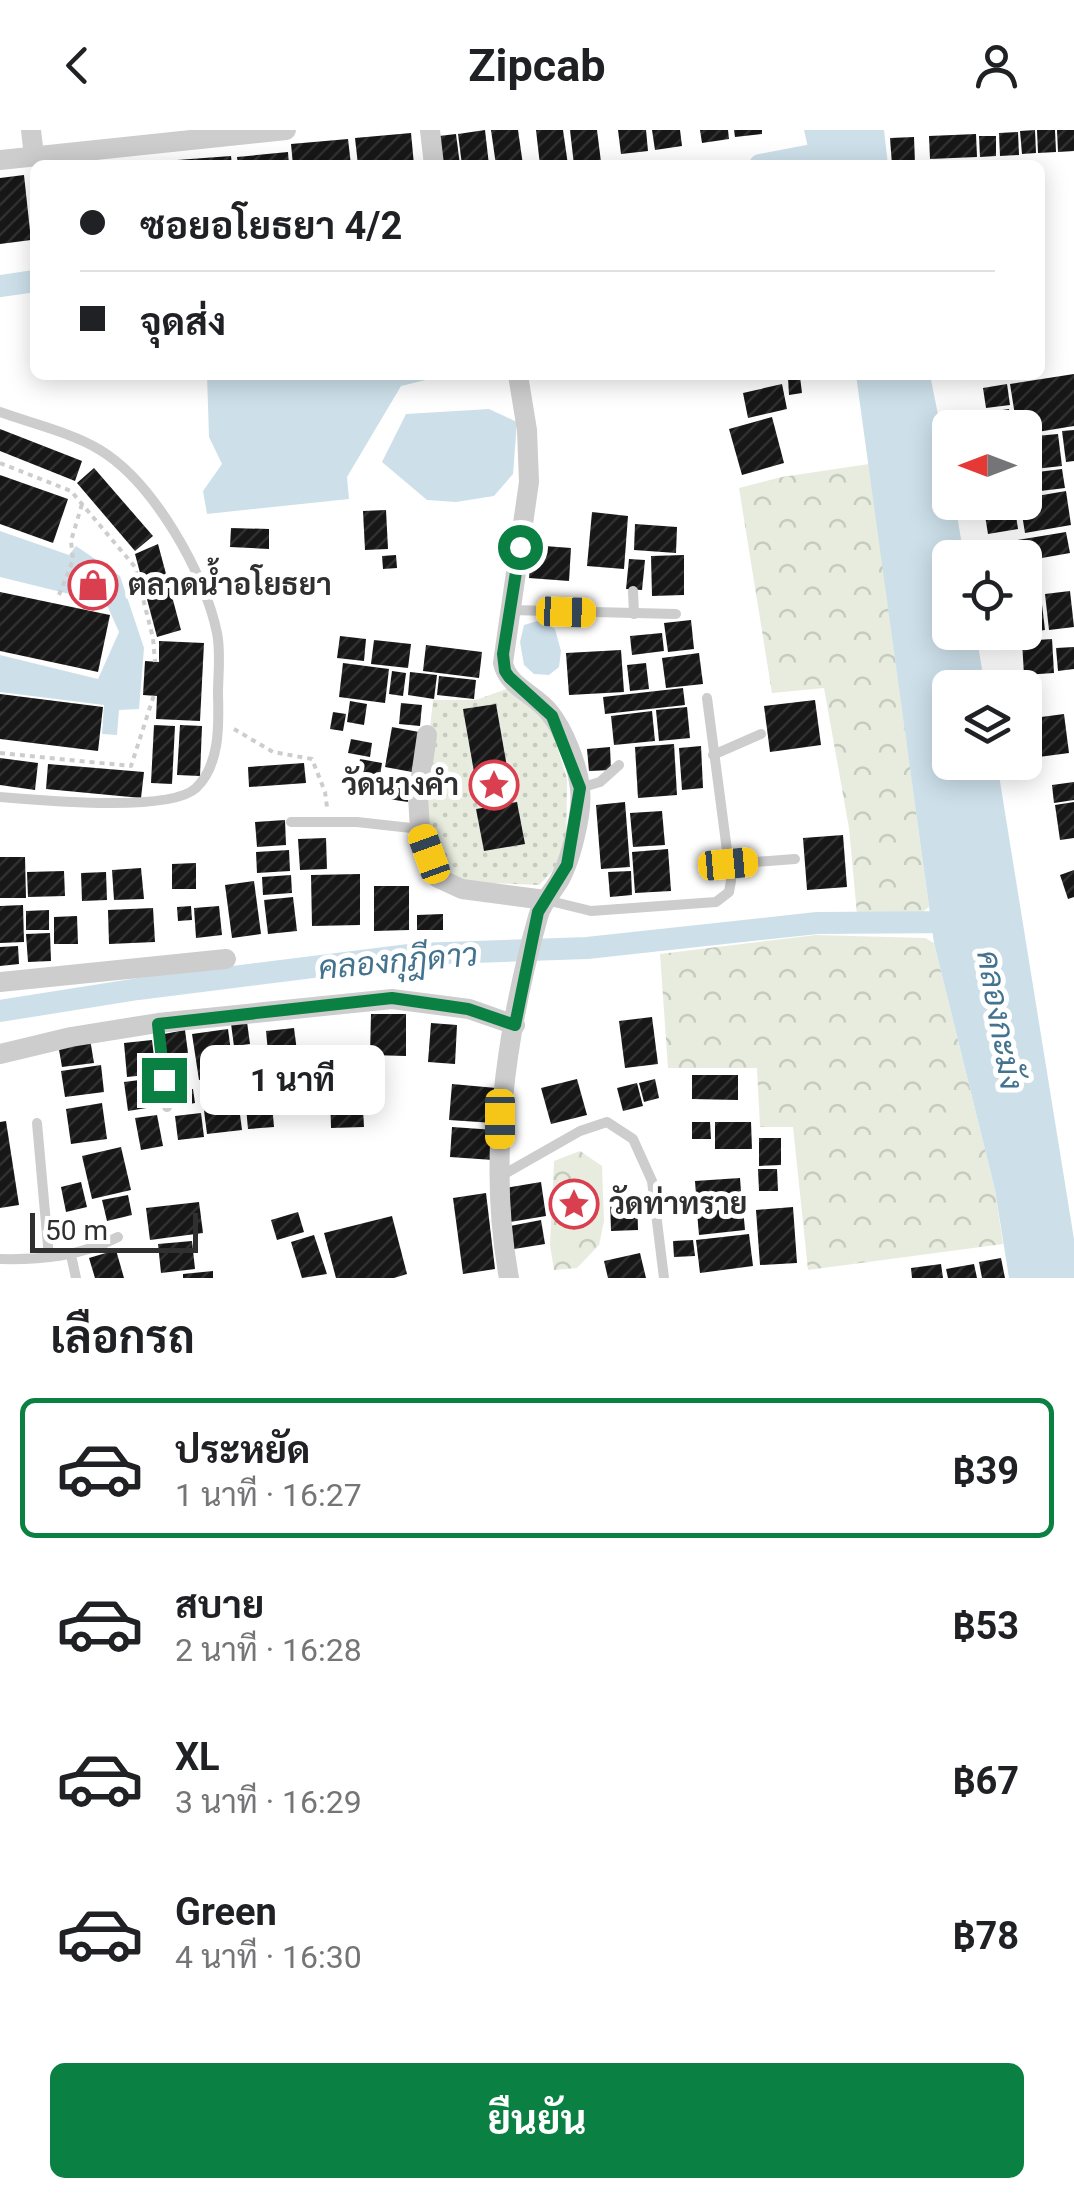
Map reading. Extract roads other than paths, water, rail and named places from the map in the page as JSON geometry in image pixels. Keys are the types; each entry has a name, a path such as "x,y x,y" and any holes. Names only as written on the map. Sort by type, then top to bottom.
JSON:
{"street":[{"path":"32,130 34,156"},
{"path":"0,160 286,130"},
{"path":"430,130 433,160"},
{"path":"508,1278 501,1236 500,1119 516,1017 542,906 567,865 580,788 552,716 505,671 508,610 529,482 527,430 519,380"},
{"path":"427,734 418,797 420,830 438,878 462,889 542,906"},
{"path":"0,982 226,958"},
{"path":"0,1054 71,1037 158,1024 392,998 516,1017"}],"lane":[{"path":"0,412 100,450 143,486 196,570 218,634 215,755 196,789 173,799 89,802 0,798"},
{"path":"633,592 634,614"},
{"path":"508,610 676,614"},
{"path":"542,906 591,910 716,902 729,892 731,881 707,698"},
{"path":"714,755 761,734"},
{"path":"580,788 600,782 619,765"},
{"path":"292,822 420,830"},
{"path":"728,864 795,859"},
{"path":"158,1024 167,1108"},
{"path":"500,1177 580,1131 607,1122 633,1139 652,1181 664,1278"},
{"path":"36,1123 49,1257"},
{"path":"0,1259 71,1255 118,1237"},
{"path":"71,1255 76,1278"}],"water":[{"path":"804,130 884,130 887,160 811,160"},
{"path":"207,380 426,380 401,386 347,477 349,499 207,514 203,491 222,464 209,437"},
{"name":"คลองกะมัง","path":"857,380 931,380 937,410 932,410 932,520 958,520 961,540 932,540 932,650 979,650 982,670 932,670 932,780 1000,780 1074,1239 1074,1278 1009,1278 995,1190 934,943"},
{"path":"489,409 517,422 513,474 494,496 456,502 427,500 382,462 406,414"},
{"path":"0,531 69,555 76,546 120,576 144,648 139,709 119,710 117,735 102,734 104,705 0,692 0,655 98,679 119,632 106,603 0,577"},
{"path":"541,620 555,629 561,651 559,667 549,675 534,674 524,665 520,642 524,625"}],"waterway":[{"path":"786,160 838,150"},
{"path":"0,286 30,282"},
{"name":"คลองกุฎีดาว","path":"0,1011 138,989 417,954 587,948 817,923 961,922"}],"place":[{"name":"ตลาดน้ำอโยธยา","path":"93,585"},
{"name":"วัดนางคำ","path":"494,785"},
{"name":"วัดท่าทราย","path":"574,1204"}]}
